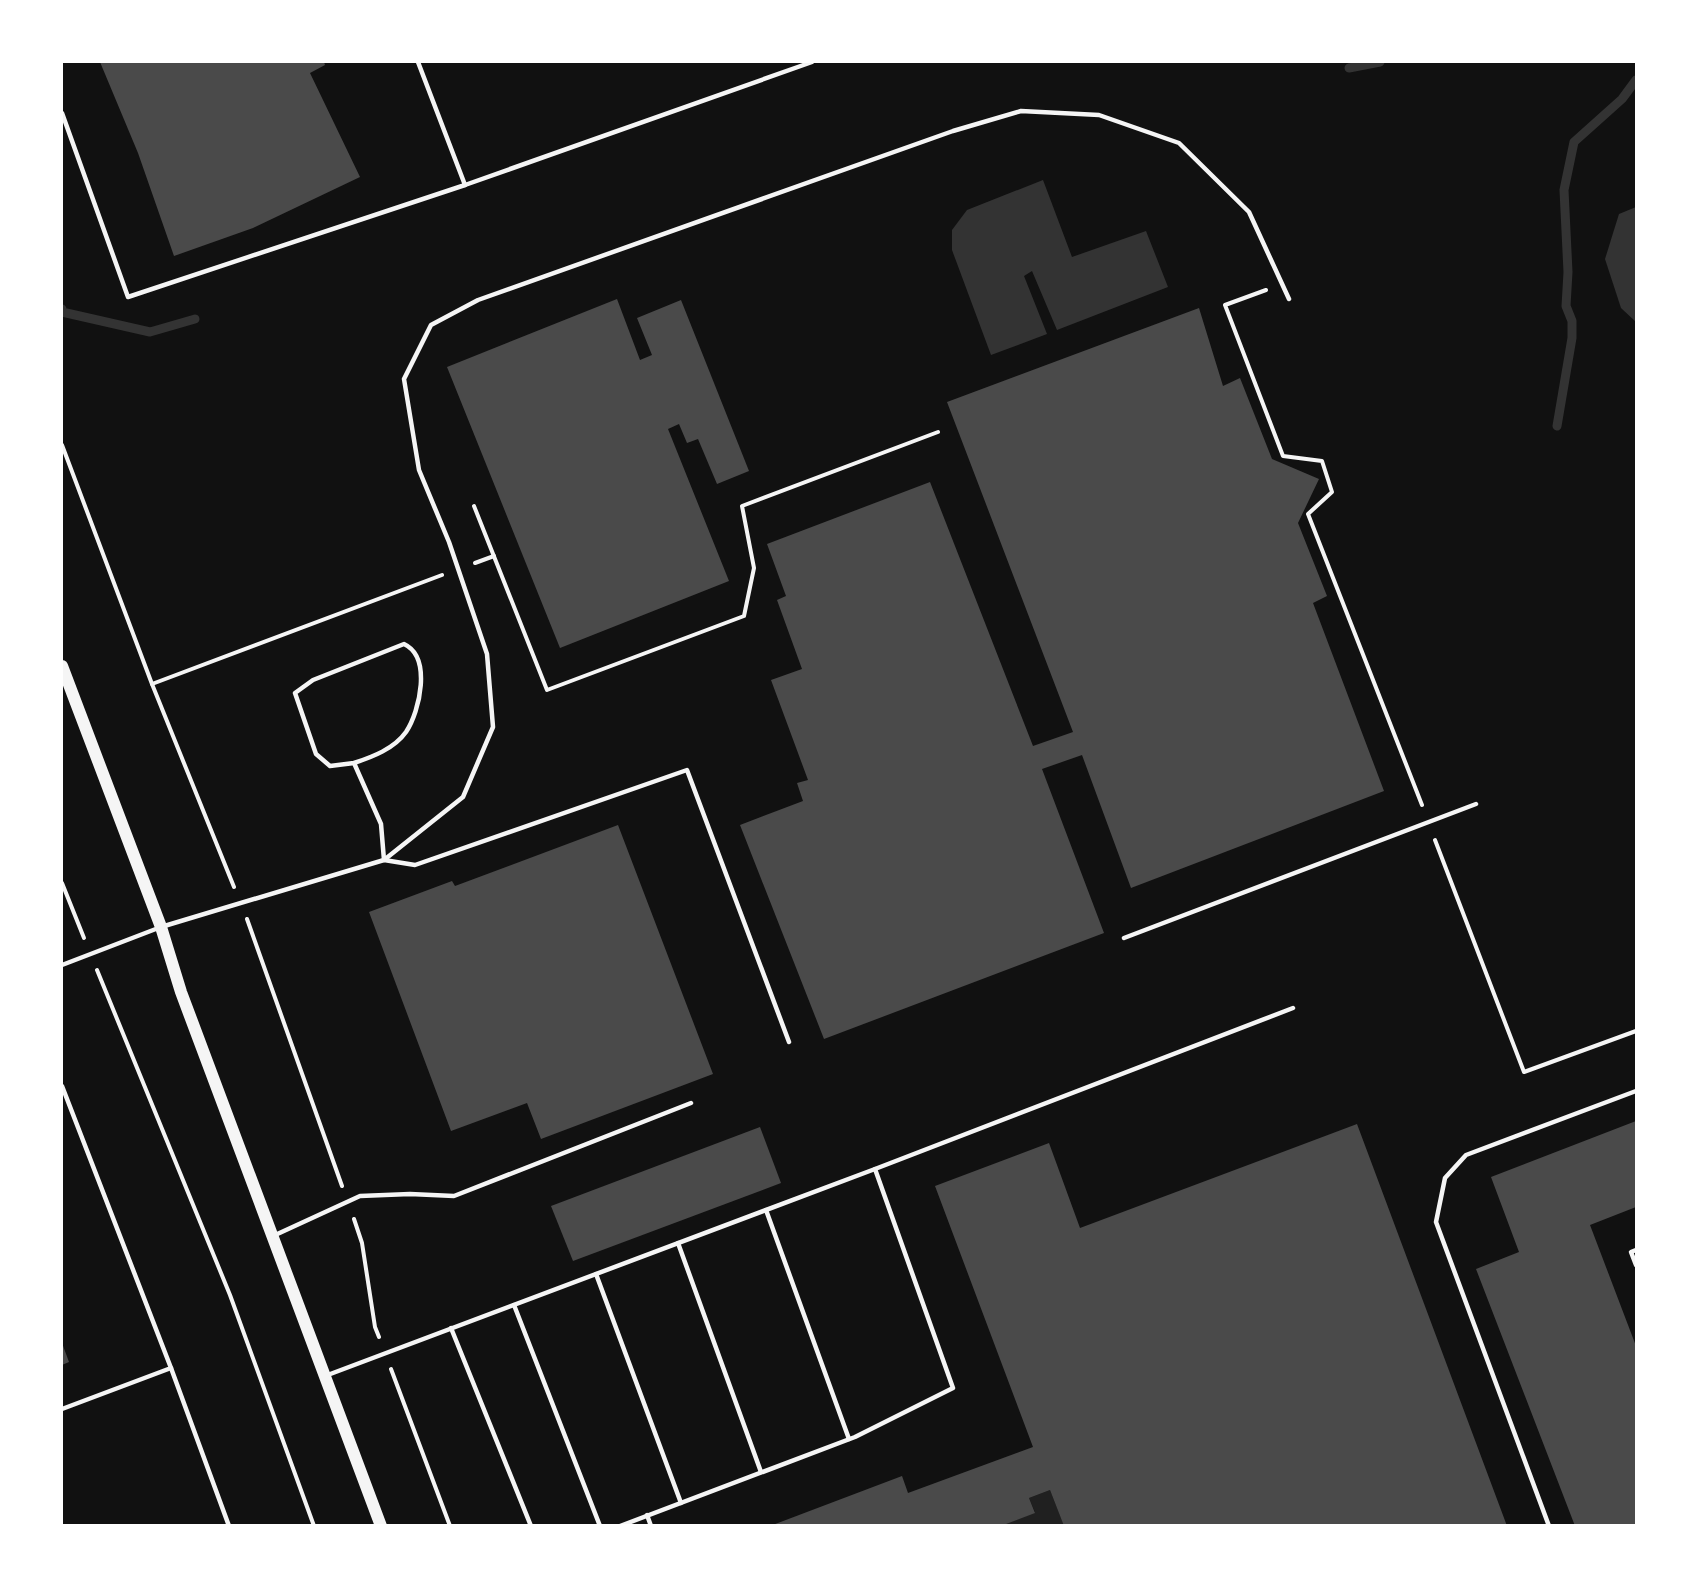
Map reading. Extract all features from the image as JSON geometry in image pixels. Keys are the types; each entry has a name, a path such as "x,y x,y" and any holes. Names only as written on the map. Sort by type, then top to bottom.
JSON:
{"main road":[{"path":"62,666 161,927 181,992 381,1526"}],"lane":[{"path":"418,62 465,184"},
{"path":"62,113 128,297 465,184 812,62"},
{"path":"62,965 161,927 384,860 463,797 493,727 487,654 458,569 419,470 404,379 431,325 478,300 953,131 1021,111 1099,115 1179,143 1249,212 1289,299"},
{"path":"404,644 414,649 420,661 421,686 406,732 375,756 354,763 330,766 316,754 295,693 313,680 404,644"},
{"path":"354,763 381,824 384,860"},
{"path":"384,860 415,866 687,770 789,1042"},
{"path":"1124,938 1476,804"},
{"path":"325,1376 1293,1008"},
{"path":"62,1086 171,1368 229,1526"},
{"path":"1549,1526 1436,1222 1445,1178 1466,1155 1636,1091"},
{"path":"273,1236 360,1196 410,1194 454,1196 691,1103"},
{"path":"620,1526 849,1439 953,1388 874,1169"},
{"path":"766,1210 849,1439"},
{"path":"678,1243 761,1472"},
{"path":"1636,1250 1631,1252 1636,1265"},
{"path":"596,1274 681,1503"},
{"path":"514,1305 600,1526"},
{"path":"451,1329 531,1526"},
{"path":"62,1409 171,1368"},
{"path":"647,1515 651,1526"}],"path":[{"path":"1282,284 1225,305 1283,456 1322,461 1332,492 1308,514 1524,1072 1636,1031"},
{"path":"474,506 547,690 744,616 754,568 742,506 938,432"},
{"path":"62,445 152,684 241,903 362,1243 375,1327 450,1526"},
{"path":"152,684 494,556"},
{"path":"62,883 230,1295 314,1526"}],"shaded area":[{"path":"1043,180 1072,257 1146,231 1168,287 1057,330 1032,271 1024,276 1047,334 991,355 952,250 952,230 967,210"},
{"path":"1636,207 1636,322 1621,308 1605,259 1619,214"},
{"path":"1050,1490 1064,1525 1001,1526 1035,1512 1029,1498"}],"building":[{"path":"100,62 324,62 325,65 310,73 360,177 253,228 174,256 138,153"},
{"path":"617,299 640,360 652,355 637,318 681,300 749,471 717,484 698,439 687,443 679,424 668,429 729,581 560,648 447,367"},
{"path":"1199,308 1223,386 1240,378 1272,459 1319,479 1298,523 1327,596 1313,603 1384,791 1131,888 1082,755 1042,769 1104,933 824,1039 740,825 803,801 797,783 808,780 771,680 802,669 777,600 786,596 767,544 930,482 1033,746 1073,732 947,402"},
{"path":"618,825 713,1074 541,1139 527,1103 451,1131 369,912 452,881 455,886"},
{"path":"1636,1121 1636,1207 1590,1225 1636,1346 1636,1526 1575,1526 1476,1269 1519,1252 1491,1177"},
{"path":"1357,1124 1507,1526 1064,1526 1050,1490 1029,1498 1035,1513 1001,1526 770,1526 902,1476 908,1493 1033,1447 935,1186 1049,1143 1080,1228"},
{"path":"760,1127 781,1183 573,1261 551,1206"},
{"path":"62,1343 69,1362 62,1365"}],"waterway":[{"path":"1349,68 1380,62"},
{"path":"1557,426 1572,338 1572,321 1566,306 1568,272 1564,190 1574,142 1622,99 1636,80"},
{"path":"62,309 62,312 150,332 195,319"}]}
